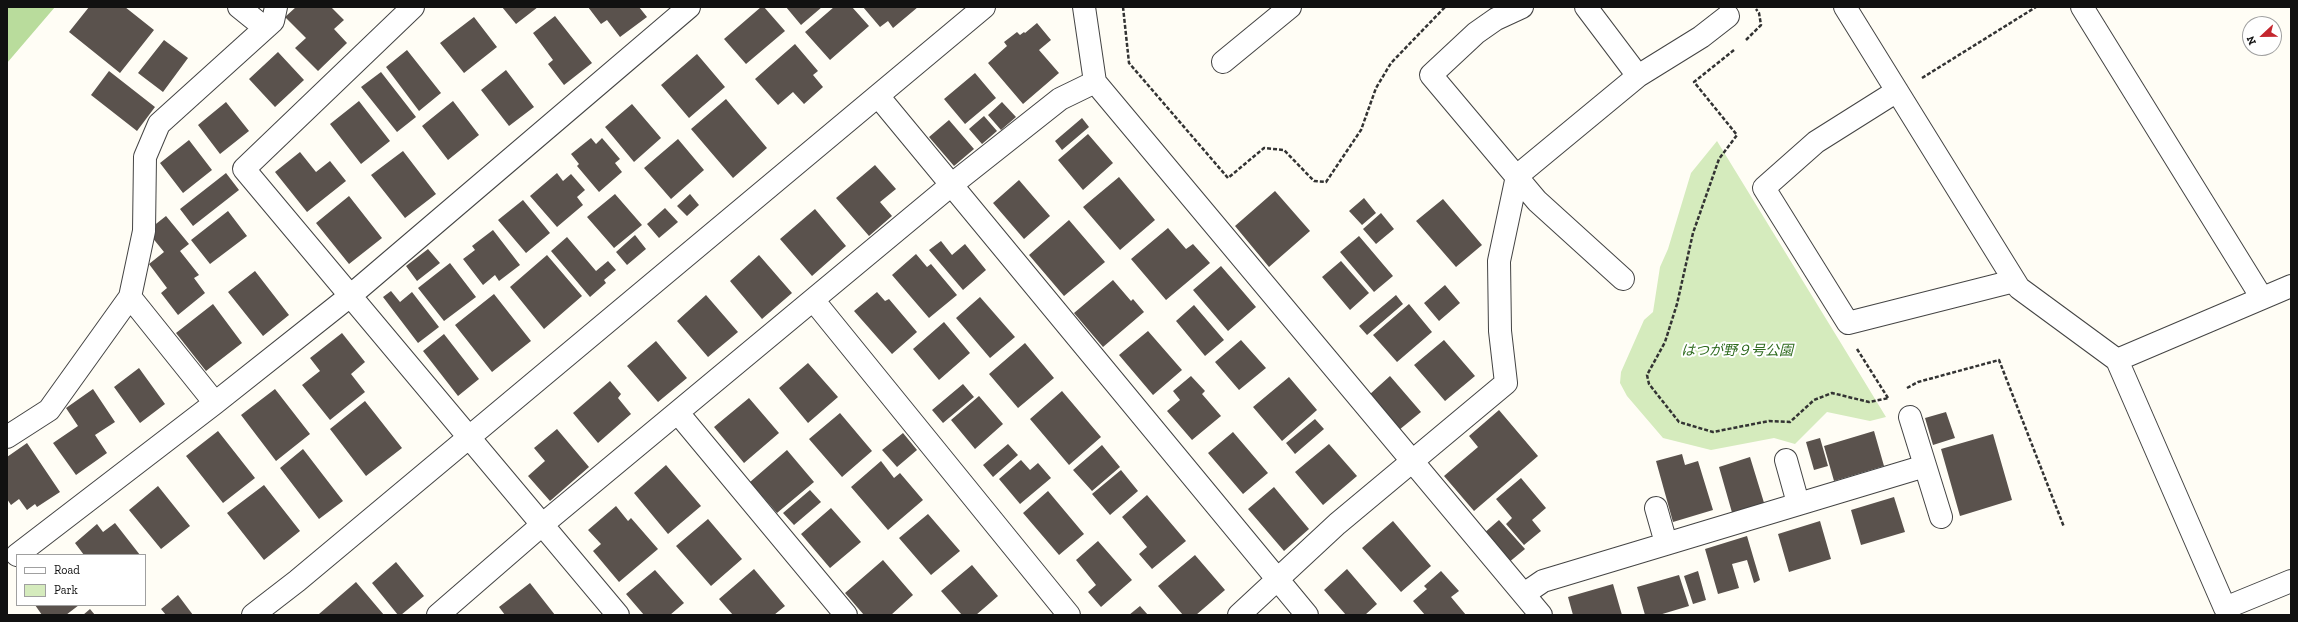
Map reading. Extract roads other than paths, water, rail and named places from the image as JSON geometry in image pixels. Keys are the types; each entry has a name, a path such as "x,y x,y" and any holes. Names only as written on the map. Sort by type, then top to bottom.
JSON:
{"street":[{"path":"239,7 264,28"},
{"path":"7,437 49,410 130,297 144,231 145,157 159,124 273,21 276,7"},
{"path":"413,7 244,169 469,435 618,615"},
{"path":"18,554 215,403 350,296 689,7"},
{"path":"253,615 296,581 469,435 984,7"},
{"path":"1084,7 1095,82 1413,460 1541,615"},
{"path":"1522,7 1496,19 1476,32 1431,75 1537,201 1623,279"},
{"path":"1586,7 1638,76"},
{"path":"1845,7 2019,288 2117,360 2225,608 2291,581"},
{"path":"2082,7 2262,298"},
{"path":"1222,62 1277,11"},
{"path":"1239,615 1337,524 1506,383 1500,331 1499,261 1517,176 1638,76 1701,37 1728,16"},
{"path":"438,615 543,524 814,301 950,186 1060,99 1095,82"},
{"path":"1897,91 1816,142 1764,188 1848,323 2014,281"},
{"path":"878,96 950,186 1307,615"},
{"path":"2117,360 2291,286"},
{"path":"130,297 215,403"},
{"path":"814,301 1069,615"},
{"path":"678,413 846,615"},
{"path":"1910,417 1941,518"},
{"path":"1786,460 1798,502"},
{"path":"1524,594 1543,581 1798,502 1925,466"},
{"path":"1656,508 1666,543"},
{"path":"7,562 16,556"}],"park label":[{"name":"はつが野９号公園","path":"1737,351"}]}
